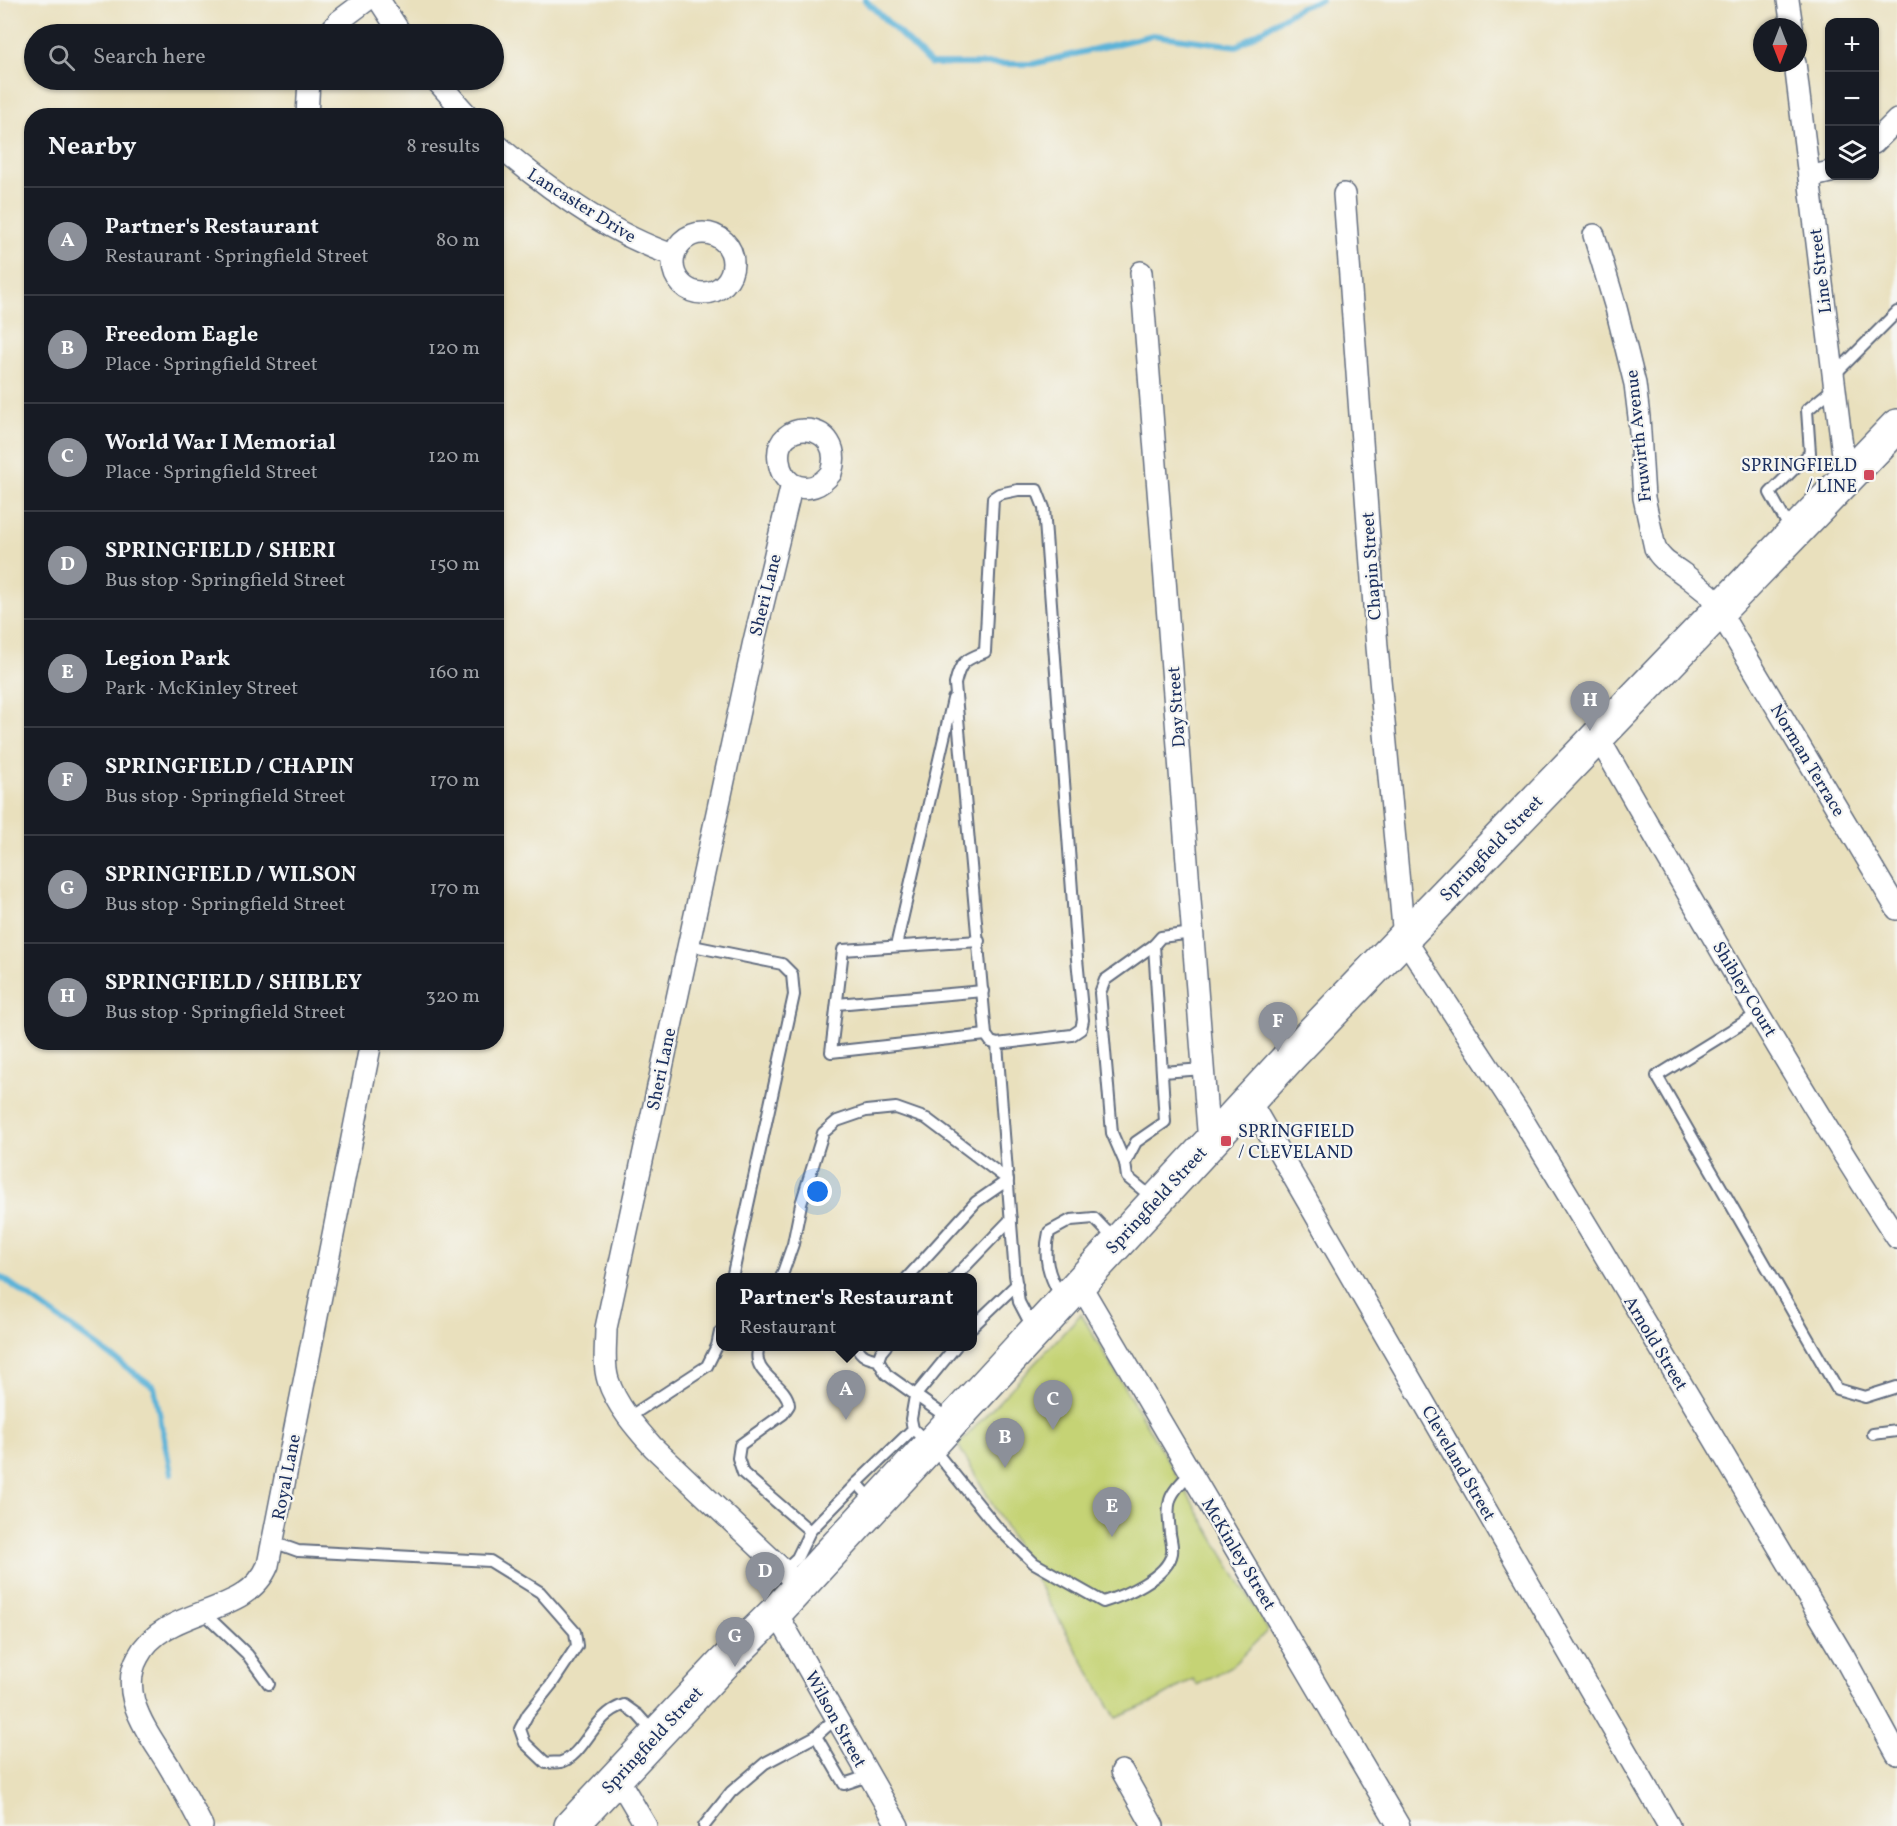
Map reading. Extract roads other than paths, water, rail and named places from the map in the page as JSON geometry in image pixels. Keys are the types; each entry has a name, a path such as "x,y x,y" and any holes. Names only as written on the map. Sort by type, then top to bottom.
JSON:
{"main road":[{"name":"Springfield Street","path":"571,1826 722,1665 776,1612 792,1578 866,1493 921,1437 951,1421 1249,1100 1896,429"}],"street":[{"path":"336,24 367,0"},
{"path":"379,0 395,24"},
{"path":"1788,0 1791,18"},
{"name":"Line Street","path":"1797,72 1846,479"},
{"path":"307,108 308,90"},
{"path":"444,90 461,108"},
{"path":"1879,139 1897,120"},
{"name":"Lancaster Drive","path":"504,151 529,172 601,221 651,247 674,255"},
{"path":"1809,177 1825,172"},
{"name":"Chapin Street","path":"1344,194 1377,648 1404,938"},
{"name":"Fruwirth Avenue","path":"1593,235 1616,308 1635,384 1644,498 1655,548 1666,563 1683,573 1709,594 1720,610"},
{"name":"Day Street","path":"1141,272 1209,1143"},
{"name":"Sheri Lane","path":"792,484 754,641 606,1328 607,1379 629,1418 653,1447 792,1578"},
{"name":"Norman Terrace","path":"1720,610 1897,909"},
{"name":"Shibley Court","path":"1598,737 1845,1159 1897,1238"},
{"name":"Arnold Street","path":"1404,938 1518,1112 1595,1239 1844,1657 1897,1754"},
{"name":"Royal Lane","path":"202,1826 146,1730 134,1702 131,1679 136,1659 149,1641 162,1630 239,1596 261,1580 268,1565 370,1050"},
{"name":"Cleveland Street","path":"1249,1100 1669,1826"},
{"name":"McKinley Street","path":"1071,1291 1191,1473 1399,1826"},
{"name":"Wilson Street","path":"776,1612 898,1826"},
{"path":"1122,1771 1153,1826"},
{"path":"617,1777 646,1826"}],"lane":[{"path":"1793,534 1770,493 1810,453 1807,410 1897,312"},
{"path":"896,946 955,690 958,667 969,658 985,652 993,498 999,494 1037,490 1044,508 1083,1020 1081,1029 1072,1035 997,1044 991,1042 986,1035 955,690"},
{"path":"1156,1200 1127,1177 1125,1163 1112,1133 1100,993 1105,980 1154,945 1161,937 1193,933"},
{"path":"979,941 843,950 831,1052 986,1035"},
{"path":"688,945 782,964 792,974 794,995 733,1273"},
{"path":"1125,1163 1136,1142 1165,1122 1154,945"},
{"path":"837,1004 983,991"},
{"path":"1759,1013 1657,1076 1836,1389 1865,1397 1897,1387"},
{"path":"997,1044 1019,1302 1034,1331"},
{"path":"1162,1072 1204,1069"},
{"path":"783,1273 793,1244 801,1204 823,1133 837,1121 866,1111 896,1108 927,1119 1008,1180"},
{"path":"912,1273 976,1202 1008,1180"},
{"path":"1071,1291 1050,1277 1046,1249 1049,1232 1071,1220 1094,1218 1117,1242"},
{"path":"959,1273 1011,1219"},
{"path":"977,1322 1017,1284"},
{"path":"629,1418 707,1366 716,1348"},
{"path":"758,1351 758,1362 768,1379 779,1386 788,1397 789,1405 783,1414 740,1445 738,1458 743,1473 810,1531"},
{"path":"858,1351 864,1356 878,1360 886,1374 951,1421"},
{"path":"878,1360 882,1351"},
{"path":"953,1351 915,1396 911,1419 921,1437 995,1525 1034,1563 1103,1602 1125,1595 1161,1572 1172,1554 1167,1504 1176,1486 1191,1473"},
{"path":"1873,1434 1897,1431"},
{"path":"792,1578 797,1558 810,1531 866,1493"},
{"path":"273,1542 298,1551 490,1561 540,1592 575,1632 577,1646 528,1714 520,1729 525,1743 546,1763 562,1762 575,1752 597,1724 613,1709 624,1706 638,1715 656,1735"},
{"path":"203,1612 247,1654 269,1683"},
{"path":"704,1826 731,1792 765,1763 816,1736 836,1718"},
{"path":"816,1736 844,1784 868,1776"}],"waterway":[{"path":"865,0 931,64 1033,64 1153,35 1237,46 1300,7 1321,0"},
{"path":"0,1276 154,1387 171,1473"}],"place":[{"name":"SPRINGFIELD / LINE","path":"1869,475"},
{"name":"SPRINGFIELD / SHIBLEY","path":"1590,731"},
{"name":"SPRINGFIELD / CHAPIN","path":"1278,1052"},
{"name":"SPRINGFIELD / CLEVELAND","path":"1226,1141"},
{"name":"Partner's Restaurant","path":"846,1420"},
{"name":"World War I Memorial","path":"1053,1430"},
{"name":"Freedom Eagle","path":"1005,1468"},
{"name":"Legion Park","path":"1112,1537"},
{"name":"SPRINGFIELD / SHERI","path":"765,1602"},
{"name":"SPRINGFIELD / WILSON","path":"735,1667"}]}
